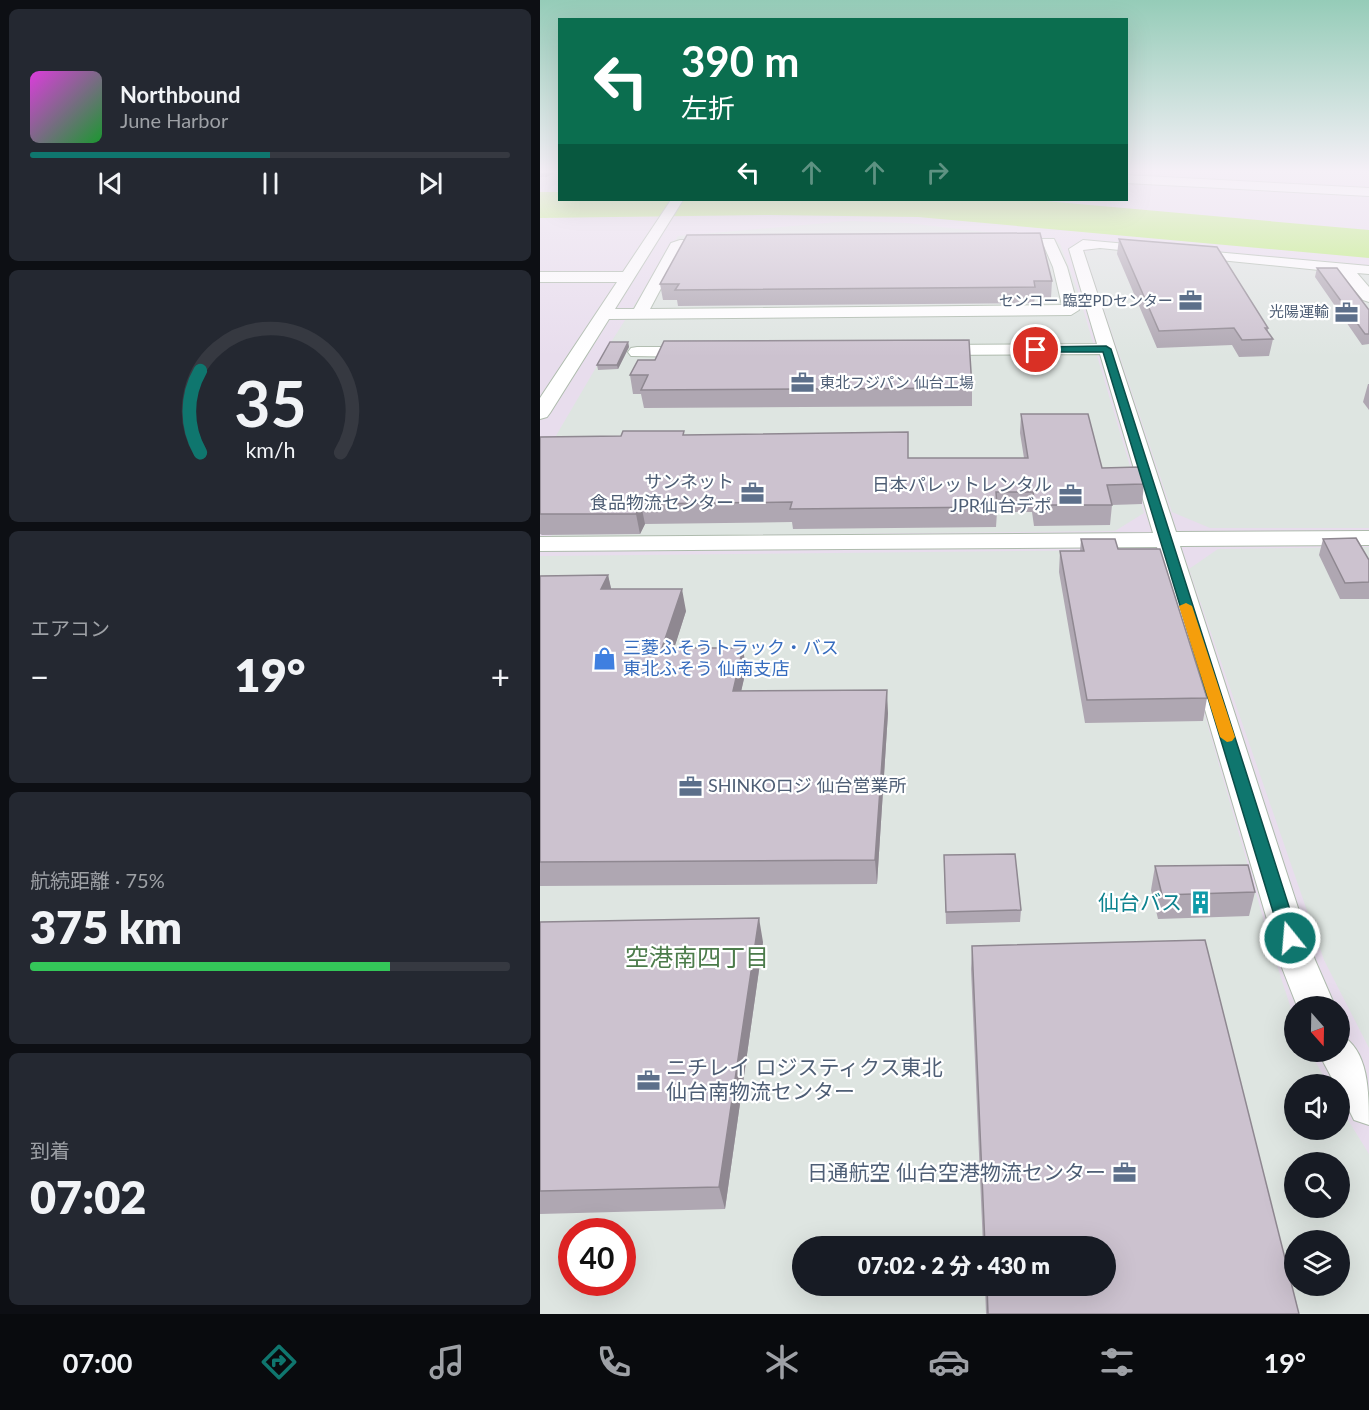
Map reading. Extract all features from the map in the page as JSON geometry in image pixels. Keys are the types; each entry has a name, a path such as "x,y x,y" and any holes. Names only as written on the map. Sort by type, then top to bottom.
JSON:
{"street":[{"path":"540,413 654,234"},
{"path":"989,243 1049,242 1060,267 1071,310"},
{"path":"640,313 676,246 680,244 740,244"},
{"path":"1050,246 1100,244 1369,270"},
{"path":"1077,246 1094,310 1164,539 1297,960 1312,996"},
{"path":"1344,268 1369,297"},
{"path":"540,277 627,277"},
{"path":"603,314 1094,310"},
{"path":"919,350 1106,349"},
{"path":"637,352 708,352"},
{"path":"540,544 1369,538"},
{"path":"1344,1062 1369,1106"}],"shaded area":[{"path":"1006,234 1055,240 1060,244 1077,289 1144,513 1115,531 554,537 540,528 540,463 608,347 678,236"},
{"path":"1109,234 1369,234 1369,258"},
{"path":"1102,247 1369,273 1369,528 1210,528 1172,512 1085,252"},
{"path":"1369,547 1369,1048 1350,1011 1350,996 1342,996 1324,960 1189,569 1218,549"},
{"path":"1123,550 1163,570 1287,996 1284,996 1284,1062 1316,1062 1322,1074 1284,1074 1284,1140 1350,1140 1350,1123 1369,1154 1369,1314 540,1314 540,556"}],"building":[{"path":"1040,234 1052,281 1034,281 1035,287 675,290 679,284 660,284 687,235"},
{"path":"1119,239 1217,247 1273,339 1242,340 1234,328 1159,331"},
{"path":"1317,268 1337,268 1369,310 1369,334 1365,334"},
{"path":"969,340 972,388 641,390 648,375 630,375 638,360 655,360 664,341"},
{"path":"610,342 628,342 617,365 597,365"},
{"path":"1021,414 1088,414 1102,468 1139,467 1144,484 1107,485 1112,505 1035,505 1033,492 996,492 997,507 790,509 792,502 641,504 636,514 540,514 540,437 621,436 623,431 684,431 683,435 908,432 908,458 1028,458"},
{"path":"1356,538 1369,560 1369,582 1345,583 1323,539"},
{"path":"1081,539 1115,539 1118,549 1160,549 1207,698 1087,700 1060,551 1084,551"},
{"path":"608,575 601,589 682,589 662,648 743,648 733,691 887,690 875,860 540,862 540,576"},
{"path":"1015,854 1021,910 946,912 944,855"},
{"path":"1248,865 1255,892 1162,895 1155,866"},
{"path":"759,918 719,1187 540,1191 540,922"},
{"path":"1205,940 1284,1254 1284,1296 1294,1296 1299,1314 988,1314 987,1296 1116,1296 1116,1236 985,1236 972,946"}],"slow traffic":[{"path":"1186,606 1227,737"}],"place":[{"name":"センコー 臨空PDセンター","path":"1191,301"},
{"name":"光陽運輸","path":"1347,312"},
{"name":"東北フジパン 仙台工場","path":"802,383"},
{"name":"サンネット 食品物流センター","path":"752,492"},
{"name":"日本パレットレンタル JPR仙台デポ","path":"1070,495"},
{"name":"三菱ふそうトラック・バス 東北ふそう 仙南支店","path":"605,658"},
{"name":"SHINKOロジ 仙台営業所","path":"690,786"},
{"name":"仙台バス","path":"1200,903"},
{"name":"ニチレイ ロジスティクス東北 仙台南物流センター","path":"648,1080"},
{"name":"日通航空 仙台空港物流センター","path":"1124,1173"}],"district":[{"name":"空港南四丁目","path":"697,958"}],"route":[{"path":"1036,350 1106,349 1290,938"}]}
